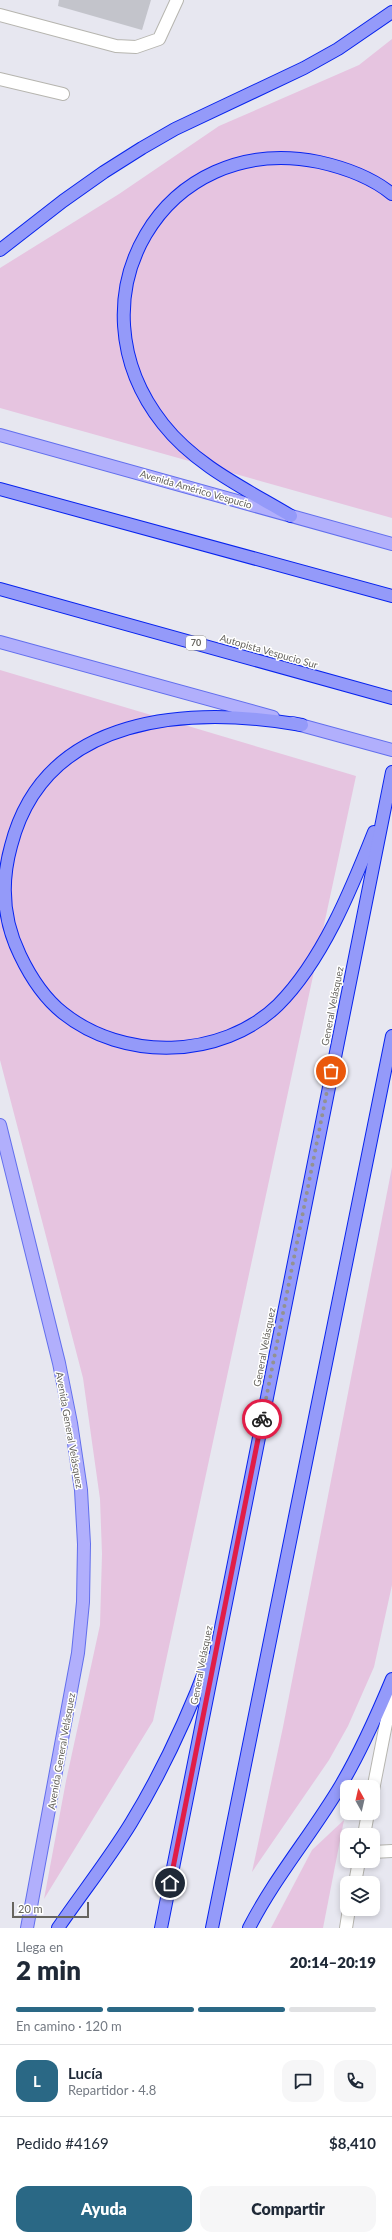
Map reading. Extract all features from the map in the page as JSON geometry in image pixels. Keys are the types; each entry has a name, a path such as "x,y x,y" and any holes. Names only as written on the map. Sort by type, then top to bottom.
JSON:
{"highway":[{"path":"0,250 62,201 142,148 175,129 290,74 338,49 392,12"},
{"path":"291,516 210,467 193,454 163,424 151,406 132,368 126,345 123,322 127,276 143,238 154,221 168,206 202,180 241,164 269,159 305,160 347,169 366,177 392,194"},
{"path":"0,489 392,596"},
{"name":"Autopista Vespucio Sur","path":"0,589 392,698"},
{"path":"302,725 265,719 227,717 190,718 133,726 95,740 75,752 57,767 41,785 29,802 13,838 5,877 5,897 12,935 19,954 41,990 62,1012 94,1032 131,1044 150,1048 169,1048 207,1043 226,1038 260,1019 289,993 325,939 357,872 388,792"},
{"name":"General Velásquez","path":"161,1928 392,772"},
{"path":"212,1928 392,1036"},
{"path":"58,1928 130,1824 144,1800 185,1718 221,1628"},
{"path":"249,1928 273,1885 341,1786 366,1738 392,1678"}],"main road":[{"name":"Avenida Américo Vespucio","path":"0,435 392,544"},
{"path":"0,642 392,750"},
{"name":"Avenida General Velásquez","path":"0,1125 71,1423 80,1483 84,1544 83,1602 78,1653 27,1928"}],"street":[{"path":"0,15 116,46 136,47 159,39 177,0"},
{"path":"0,79 63,94"},
{"path":"375,1780 392,1693"},
{"path":"380,1852 392,1851"},
{"path":"346,1928 348,1916"}],"shaded area":[{"path":"392,39 392,518 0,408 0,268 119,194 219,126 359,65"},
{"path":"0,670 356,776 153,1721 44,1899 66,1781 100,1625 102,1554 100,1499 83,1378 0,1060"},
{"path":"392,1167 392,1585 374,1667 348,1726 329,1760 252,1872 283,1727"},
{"path":"344,1820 342,1828 340,1828 340,1841 323,1928 271,1928 312,1850"}],"building":[{"path":"59,0 151,0 142,30 58,6"}],"way so far":[{"path":"262,1419 331,1071"}],"route":[{"path":"170,1883 262,1419"}]}
